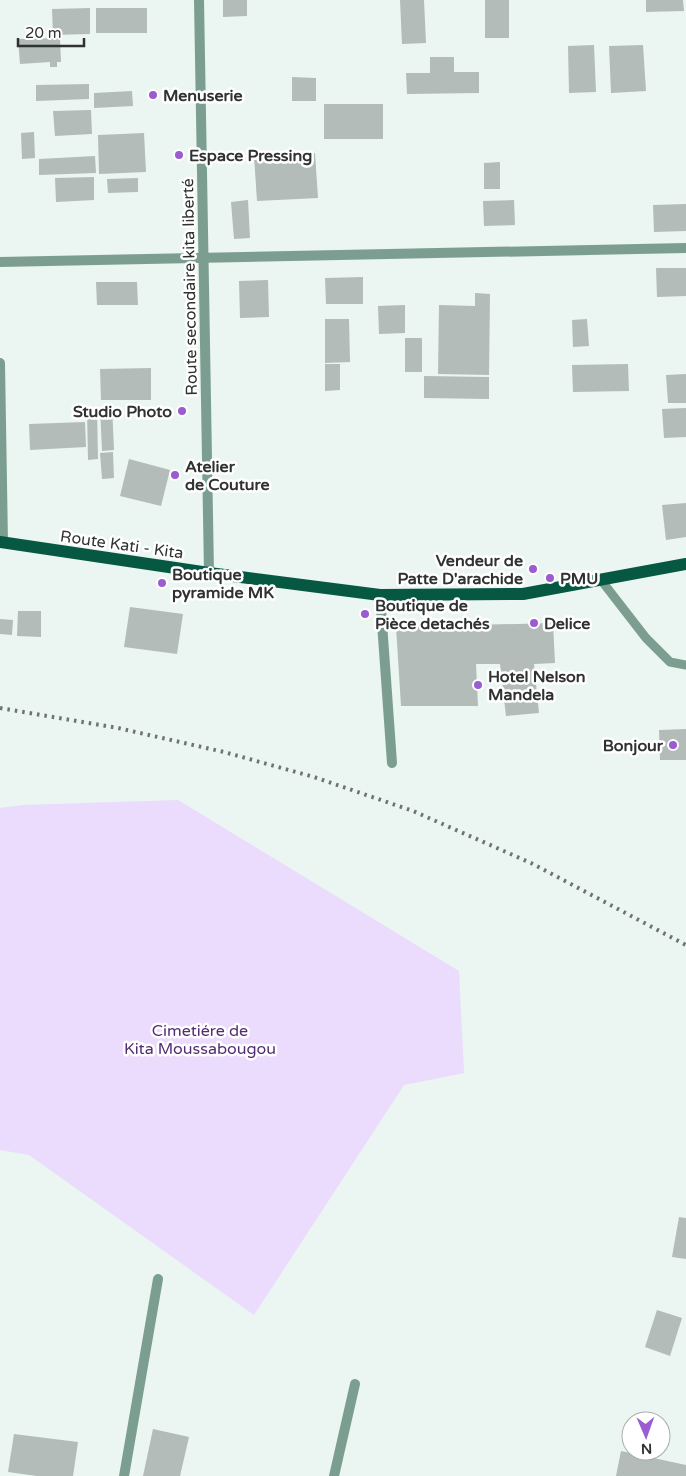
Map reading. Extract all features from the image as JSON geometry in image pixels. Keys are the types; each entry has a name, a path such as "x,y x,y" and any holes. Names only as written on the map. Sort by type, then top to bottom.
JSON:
{"main road":[{"name":"Route Kati - Kita","path":"2,542 209,573 380,595 523,594 686,564"}],"street":[{"name":"Route secondaire kita liberté","path":"199,0 209,573"},
{"path":"0,262 686,248"},
{"path":"0,362 2,542"},
{"path":"380,595 392,763"},
{"path":"124,1476 158,1279"},
{"path":"334,1476 355,1384"}],"lane":[{"path":"601,580 646,638 670,662 686,665"}],"green space":[{"name":"Cimetiére de Kita Moussabougou","path":"178,800 459,971 464,1073 404,1085 254,1315 29,1155 0,1150 0,808 23,805"}],"building":[{"path":"223,0 247,0 247,16 223,17"},
{"path":"400,0 424,0 426,43 402,44"},
{"path":"485,0 509,0 509,38 485,38"},
{"path":"646,0 683,0 684,11 646,12"},
{"path":"90,8 90,34 53,35 52,9"},
{"path":"96,8 147,8 147,33 96,33"},
{"path":"60,38 61,62 57,62 57,67 50,67 50,62 20,64 18,39"},
{"path":"594,45 596,92 569,93 568,46"},
{"path":"643,45 646,91 611,93 609,46"},
{"path":"430,57 454,57 454,72 479,72 479,93 407,94 406,73 430,73"},
{"path":"292,77 316,78 316,101 292,101"},
{"path":"89,84 89,99 36,101 36,85"},
{"path":"132,91 133,106 94,108 94,93"},
{"path":"324,104 383,104 383,139 324,139"},
{"path":"91,110 92,134 55,136 53,111"},
{"path":"34,132 35,158 22,159 21,133"},
{"path":"144,133 146,172 99,174 98,135"},
{"path":"315,153 318,198 257,201 254,156"},
{"path":"95,156 96,173 39,175 39,159"},
{"path":"500,162 500,189 484,189 484,163"},
{"path":"94,177 94,200 56,202 55,178"},
{"path":"138,178 138,192 108,193 107,179"},
{"path":"248,200 250,238 234,239 231,202"},
{"path":"514,200 515,225 484,226 483,201"},
{"path":"686,204 686,231 654,232 653,205"},
{"path":"656,268 686,268 686,296 657,297"},
{"path":"363,277 363,304 326,304 325,278"},
{"path":"268,280 269,317 240,318 239,281"},
{"path":"96,282 137,282 138,305 97,305"},
{"path":"475,293 490,294 489,375 438,374 439,305 475,306"},
{"path":"405,305 405,333 379,334 378,306"},
{"path":"325,319 349,319 350,362 325,363"},
{"path":"587,319 589,346 573,347 572,320"},
{"path":"405,338 422,338 422,372 405,372"},
{"path":"325,364 340,364 340,390 325,391"},
{"path":"628,364 629,391 573,392 572,365"},
{"path":"151,368 151,400 101,400 100,369"},
{"path":"686,374 686,403 668,403 666,375"},
{"path":"424,376 489,377 489,399 424,398"},
{"path":"112,406 114,450 102,451 100,407"},
{"path":"686,408 686,437 664,438 662,409"},
{"path":"87,410 97,410 98,459 88,460"},
{"path":"85,422 86,447 30,450 29,424"},
{"path":"113,452 114,478 102,479 100,453"},
{"path":"129,459 170,470 161,506 120,496"},
{"path":"686,503 686,537 666,540 662,505"},
{"path":"130,607 183,614 177,654 124,647"},
{"path":"18,611 41,611 41,637 17,636"},
{"path":"0,619 13,620 12,635 0,634"},
{"path":"553,623 555,663 534,664 539,713 506,716 500,664 476,664 478,706 401,706 396,627"},
{"name":"Bonjour","path":"686,729 686,760 660,760 659,730"},
{"path":"679,1217 686,1218 686,1259 672,1257"},
{"path":"657,1310 682,1318 670,1356 645,1347"},
{"path":"153,1429 189,1437 180,1476 143,1476"},
{"path":"14,1434 78,1442 73,1476 37,1476 8,1472"},
{"path":"621,1451 621,1461 667,1461 686,1465 686,1476 616,1476"}],"railway":[{"path":"0,708 118,728 224,752 314,777 413,811 531,863 686,945"}],"place":[{"name":"Menuserie","path":"153,95"},
{"name":"Espace Pressing","path":"179,155"},
{"name":"Studio Photo","path":"182,411"},
{"name":"Atelier de Couture","path":"175,475"},
{"name":"Vendeur de Patte D'arachide","path":"533,569"},
{"name":"PMU","path":"550,578"},
{"name":"Boutique pyramide MK","path":"162,583"},
{"name":"Boutique de Pièce detachés","path":"365,614"},
{"name":"Delice","path":"534,623"},
{"name":"Hotel Nelson Mandela","path":"478,685"},
{"name":"Bonjour","path":"673,745"}]}
